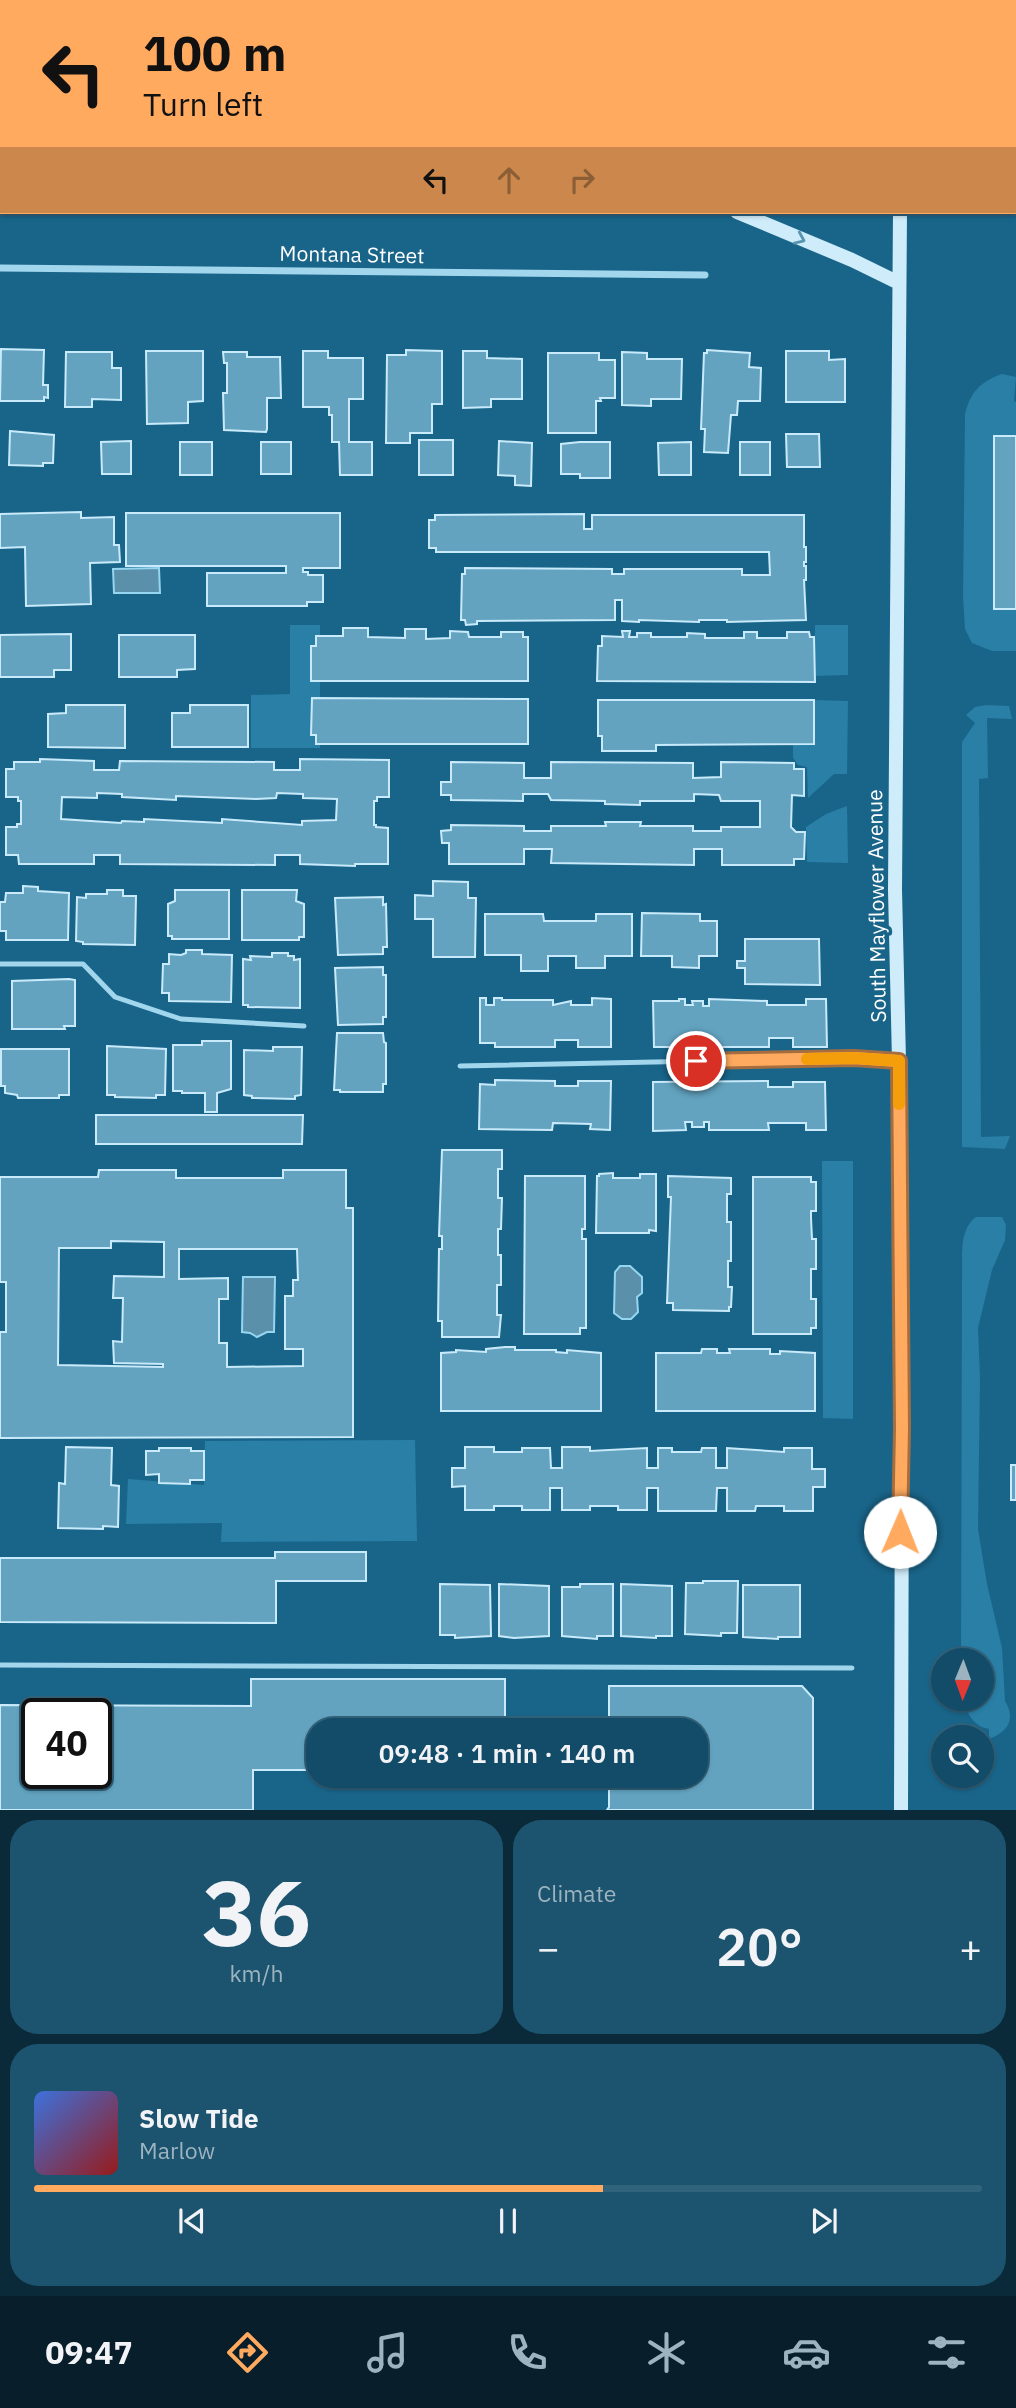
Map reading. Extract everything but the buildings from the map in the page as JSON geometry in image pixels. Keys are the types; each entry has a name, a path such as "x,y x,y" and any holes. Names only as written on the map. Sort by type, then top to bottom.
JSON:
{"street":[{"path":"742,214 852,260 899,283"},
{"name":"South Mayflower Avenue","path":"900,214 895,890 902,1428 901,1810"},
{"name":"Montana Street","path":"0,268 705,275"}],"lane":[{"path":"0,964 83,964 115,997 181,1019 304,1026"},
{"path":"460,1066 854,1058 899,1061"},
{"path":"0,1665 852,1668"}],"shaded area":[{"path":"1002,374 1016,377 1016,436 994,436 994,608 1016,609 1016,651 992,651 972,643 965,629 963,597 965,415 977,389"},
{"path":"159,568 160,593 114,593 113,569"},
{"path":"290,625 320,625 320,748 251,748 251,695 290,694"},
{"path":"815,625 848,625 848,675 814,676"},
{"path":"814,700 848,701 847,774 834,774 808,798 807,767 798,765 793,758 793,744 814,744"},
{"path":"1009,706 1012,719 987,718 988,778 979,779 981,1137 1010,1136 1005,1149 962,1147 962,742 975,723 966,715 975,707"},
{"path":"847,806 848,863 807,862 806,827 826,814"},
{"path":"822,1161 853,1161 853,1419 823,1418"},
{"path":"976,1217 1002,1217 1006,1225 1005,1240 992,1270 978,1328 978,1529 1002,1648 1005,1701 1010,1714 1005,1729 994,1736 994,1725 980,1725 968,1712 994,1712 994,1648 961,1648 962,1254 966,1229"},
{"path":"620,1266 630,1266 642,1277 642,1293 637,1297 638,1312 631,1319 622,1319 614,1313 615,1272"},
{"path":"243,1277 275,1277 274,1332 257,1337 242,1332"},
{"path":"415,1440 417,1541 221,1542 222,1523 126,1524 128,1479 204,1485 205,1441"}],"slow traffic":[{"path":"807,1059 899,1061 899,1104"}],"route":[{"path":"696,1061 854,1058 899,1061 902,1428 900,1532"}]}
